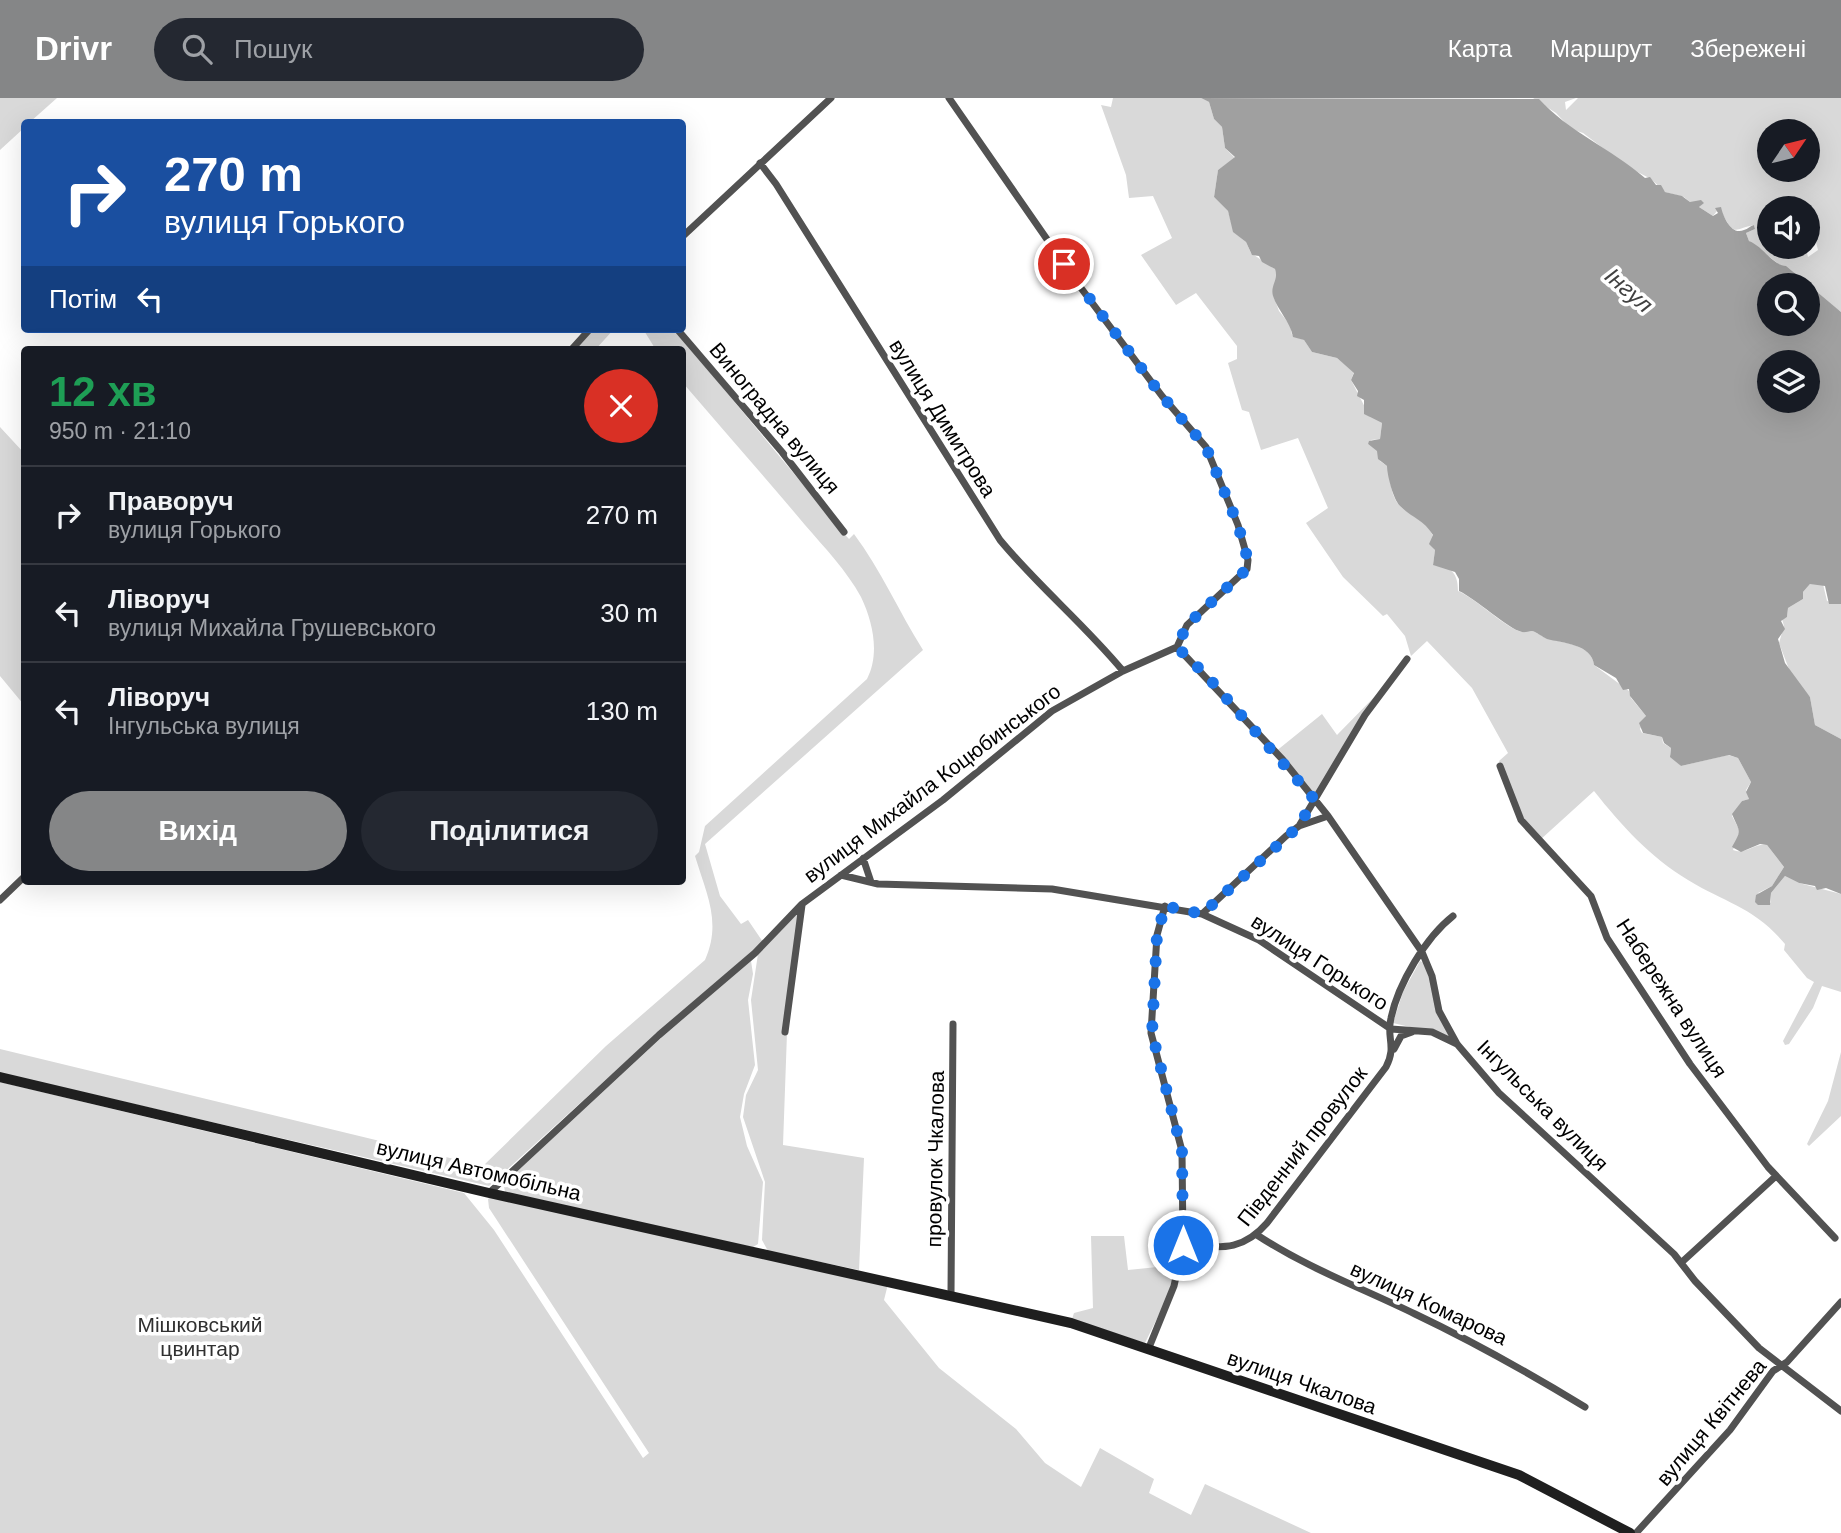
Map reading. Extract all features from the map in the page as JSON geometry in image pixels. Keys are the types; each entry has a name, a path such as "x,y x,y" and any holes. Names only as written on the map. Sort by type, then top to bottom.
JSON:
{"street":[{"path":"686,233 831,98"},
{"path":"949,98 1078,284 1162,396 1206,447 1238,525 1248,560 1247,569 1187,625 1177,647"},
{"name":"вулиця Димитрова","path":"760,163 783,195 1000,540 1123,671"},
{"path":"575,346 586,333"},
{"name":"Виноградна вулиця","path":"680,333 774,442 844,532"},
{"name":"вулиця Михайла Коцюбинського","path":"489,1193 659,1035 755,953 802,904 943,800 1052,710 1123,671 1177,647"},
{"name":"Інгульська вулиця","path":"1177,647 1207,676 1328,816 1422,952 1432,976 1438,1012 1457,1044 1499,1093 1682,1262 1695,1281 1780,1367 1841,1411"},
{"path":"1202,914 1299,826 1365,715 1407,659"},
{"name":"Набережна вулиця","path":"1500,766 1521,820 1591,896 1607,938 1690,1064 1776,1176 1835,1238"},
{"path":"1299,826 1328,816"},
{"path":"863,858 871,882"},
{"name":"вулиця Горького","path":"841,875 871,882 1014,886 1165,906 1202,914 1259,940 1391,1029 1432,1032 1457,1044"},
{"path":"0,900 21,880"},
{"name":"вулиця Михайла Коцюбинського","path":"785,1032 794,984 802,904"},
{"path":"1148,1350 1174,1286 1183,1245 1180,1139 1166,1082 1152,1045 1157,935 1165,906"},
{"path":"1393,1049 1391,1016 1401,992 1427,939 1453,916"},
{"name":"провулок Чкалова","path":"951,1294 954,1024"},
{"name":"Південний провулок","path":"1183,1245 1238,1245 1257,1235 1386,1067 1401,1035 1415,1031"},
{"name":"вулиця Автомобільна","path":"0,1077 475,1193 489,1193 951,1294"},
{"path":"1682,1262 1776,1176"},
{"name":"вулиця Комарова","path":"1257,1235 1317,1270 1517,1365 1585,1407"},
{"name":"вулиця Чкалова","path":"951,1294 1071,1323 1519,1475 1633,1533"},
{"name":"вулиця Квітнева","path":"1633,1533 1702,1463 1773,1371 1780,1367 1841,1303"}],"green space":[{"path":"0,98 57,98 33,119 21,119 21,131 0,150"},
{"path":"1113,98 1201,98 1209,102 1214,119 1222,127 1225,148 1235,158 1218,170 1214,197 1228,211 1234,232 1246,242 1251,253 1275,269 1278,277 1273,295 1279,311 1290,325 1292,335 1304,340 1312,352 1337,358 1354,372 1351,380 1370,417 1382,423 1380,439 1371,440 1368,444 1378,451 1380,461 1387,466 1397,502 1430,530 1433,536 1430,544 1435,550 1433,565 1453,572 1458,591 1515,629 1532,631 1588,653 1594,665 1629,691 1631,698 1646,716 1640,729 1642,733 1662,737 1663,743 1671,748 1670,755 1681,766 1728,755 1738,758 1751,782 1746,790 1749,799 1742,801 1732,816 1740,831 1733,850 1742,851 1767,845 1784,867 1772,886 1758,893 1771,903 1771,893 1785,876 1799,883 1841,894 1841,992 1822,986 1813,1008 1789,1044 1785,1045 1783,1041 1814,982 1807,978 1784,950 1785,944 1773,931 1751,913 1688,880 1661,861 1626,828 1594,791 1540,840 1515,806 1499,761 1508,753 1472,688 1427,641 1411,656 1405,636 1387,614 1383,616 1343,577 1306,523 1328,508 1298,438 1261,450 1249,412 1242,410 1228,363 1237,359 1237,346 1196,293 1176,305 1141,255 1172,238 1153,196 1129,198 1126,175 1101,105 1111,107"},
{"path":"1533,98 1576,98 1565,102 1566,110 1578,98 1841,98 1841,312 1820,296 1820,273 1790,273 1772,259 1820,259 1820,196 1757,196 1757,247 1749,241 1746,233 1755,229 1754,225 1735,230 1721,211 1717,211 1713,216 1699,207 1703,202 1690,202 1684,197 1665,192 1651,179 1628,167 1583,133 1571,129 1556,113"},
{"path":"590,333 610,333 599,346 579,346"},
{"path":"645,333 677,333 839,528 849,539 854,534 923,650 705,844 720,896 741,924 748,920 763,942 657,1033 489,1186 0,1073 0,1049 483,1166 606,1046 705,960 712,933 711,908 695,856 699,852 705,826 867,679 874,649 869,617 855,587 686,387 686,346 654,346"},
{"path":"0,427 21,450 21,701 0,676"},
{"path":"1810,584 1823,584 1827,601 1841,604 1841,739 1815,725 1810,697 1792,677 1779,643 1784,626 1782,619 1787,617 1788,608 1803,599 1803,592"},
{"path":"1383,688 1314,795 1275,752 1322,714 1337,735"},
{"path":"798,913 787,1033 783,1145 864,1158 859,1270 768,1251 762,1240 765,1182 743,1117 746,1095 758,1070 751,1000 758,954"},
{"path":"751,961 753,974 748,1000 755,1065 744,1094 740,1117 747,1146 763,1182 758,1244 753,1247 733,1243 505,1192 504,1186 510,1178 661,1038"},
{"path":"1420,961 1424,963 1452,1037 1393,1023 1403,992"},
{"path":"1841,1052 1841,1116 1809,1146 1807,1144 1828,1101"},
{"name":"Мішковський цвинтар","path":"0,1082 464,1193 494,1230 643,1458 649,1453 489,1208 488,1199 491,1197 888,1284 884,1300 939,1368 1016,1429 1045,1463 1081,1487 1100,1448 1154,1479 1149,1493 1191,1515 1205,1484 1311,1533 0,1533"},
{"path":"1091,1236 1124,1236 1128,1270 1177,1265 1167,1298 1145,1343 1072,1319 1074,1313 1093,1308"},
{"path":"1194,1248 1214,1250 1182,1268 1184,1252"}],"water":[{"name":"Інгул","path":"1201,98 1539,99 1563,121 1645,178 1650,177 1656,185 1661,185 1665,192 1682,196 1690,202 1701,200 1704,203 1699,207 1713,216 1718,213 1715,208 1721,207 1726,220 1735,230 1744,230 1754,225 1755,229 1746,233 1749,241 1757,246 1757,259 1772,259 1794,273 1757,273 1757,336 1820,336 1820,294 1841,312 1841,604 1829,604 1825,586 1810,584 1803,592 1803,599 1788,608 1787,617 1781,621 1785,629 1778,639 1785,663 1810,697 1815,725 1841,739 1841,894 1826,888 1817,890 1815,886 1799,883 1785,876 1771,893 1770,905 1758,905 1755,902 1756,895 1772,886 1784,867 1767,845 1760,844 1741,852 1732,847 1739,831 1732,814 1742,801 1749,799 1746,792 1751,782 1738,758 1729,755 1681,766 1670,757 1671,748 1664,743 1662,737 1643,733 1639,723 1646,716 1630,696 1629,689 1623,690 1616,678 1594,665 1588,653 1532,631 1516,630 1459,591 1459,579 1455,572 1433,565 1435,550 1429,544 1433,535 1425,525 1397,503 1387,466 1378,459 1377,451 1368,444 1369,441 1380,439 1382,423 1364,414 1364,400 1357,396 1358,391 1351,380 1354,373 1337,358 1312,352 1304,340 1293,337 1273,296 1275,269 1262,262 1259,256 1252,255 1246,242 1233,232 1228,211 1214,197 1218,170 1235,157 1225,148 1222,127 1214,119 1209,102"}],"route":[{"path":"1064,264 1178,417 1206,447 1244,544 1247,569 1187,625 1177,647 1207,676 1271,751 1283,760 1314,799 1311,809 1299,826 1202,914 1165,906 1157,935 1152,991 1152,1045 1166,1082 1182,1151 1183,1245"}]}
